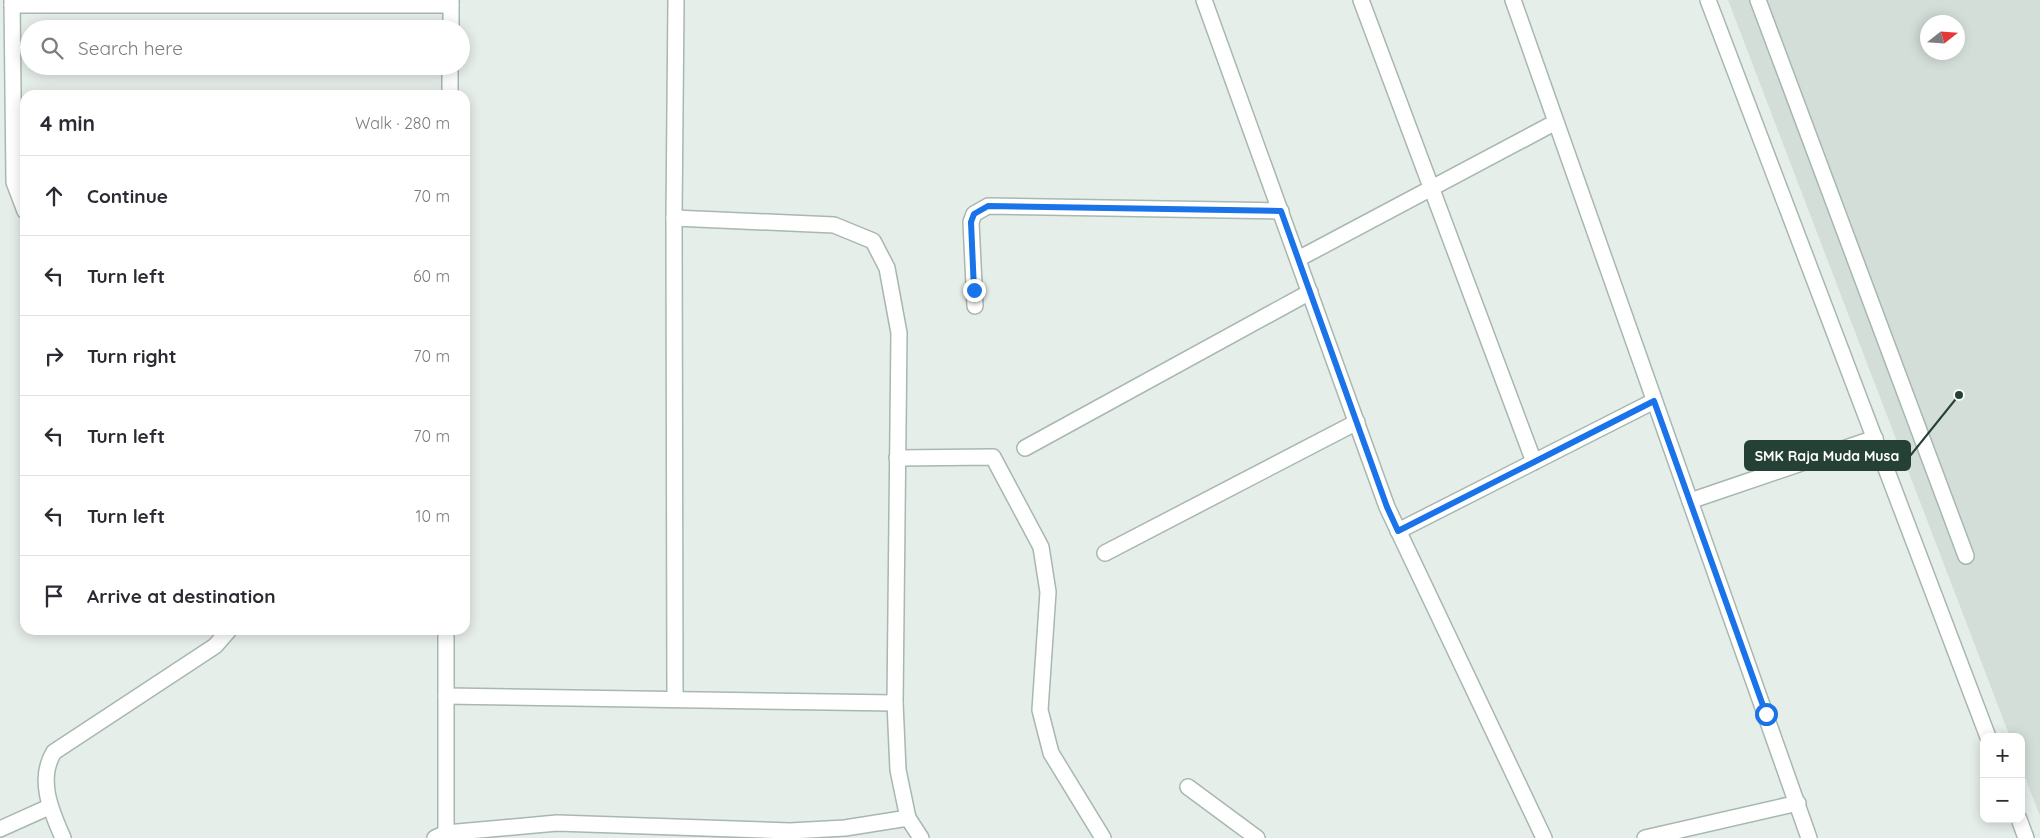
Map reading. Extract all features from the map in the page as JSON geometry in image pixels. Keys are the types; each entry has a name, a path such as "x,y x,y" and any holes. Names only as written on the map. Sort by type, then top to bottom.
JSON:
{"street":[{"path":"675,700 674,218 676,0"},
{"path":"1204,0 1387,507 1544,838"},
{"path":"1362,0 1534,462"},
{"path":"1513,0 1554,123 1809,838"},
{"path":"1708,0 1986,733"},
{"path":"1758,0 1966,556"},
{"path":"20,198 14,182 12,2 451,3 451,20"},
{"path":"450,75 450,90"},
{"path":"1298,259 1554,123"},
{"path":"975,306 971,222 974,214 988,206 1281,211"},
{"path":"674,218 834,225 873,241 887,268 899,333 895,703 898,770 908,818 921,838"},
{"path":"1025,448 1310,292"},
{"path":"1398,531 1654,401"},
{"path":"1105,553 1357,422"},
{"path":"1690,501 1874,438"},
{"path":"897,458 993,457 1041,547 1048,592 1040,710 1051,753 1103,838"},
{"path":"63,838 50,807 46,776 48,762 54,752 215,646 225,635"},
{"path":"446,635 446,696 440,836 557,823 791,834 908,818"},
{"path":"446,696 895,703"},
{"path":"1188,787 1258,838"},
{"path":"1644,838 1798,803"},
{"path":"0,828 50,807"},
{"path":"2020,823 2026,838"}],"shaded area":[{"path":"1728,0 2040,0 2040,816 2025,777 2025,733 2008,733"}],"place":[{"name":"SMK Raja Muda Musa","path":"1959,395"}],"route":[{"path":"974,290 971,222 974,214 988,206 1281,211 1387,507 1398,531 1654,401 1766,714"}]}
